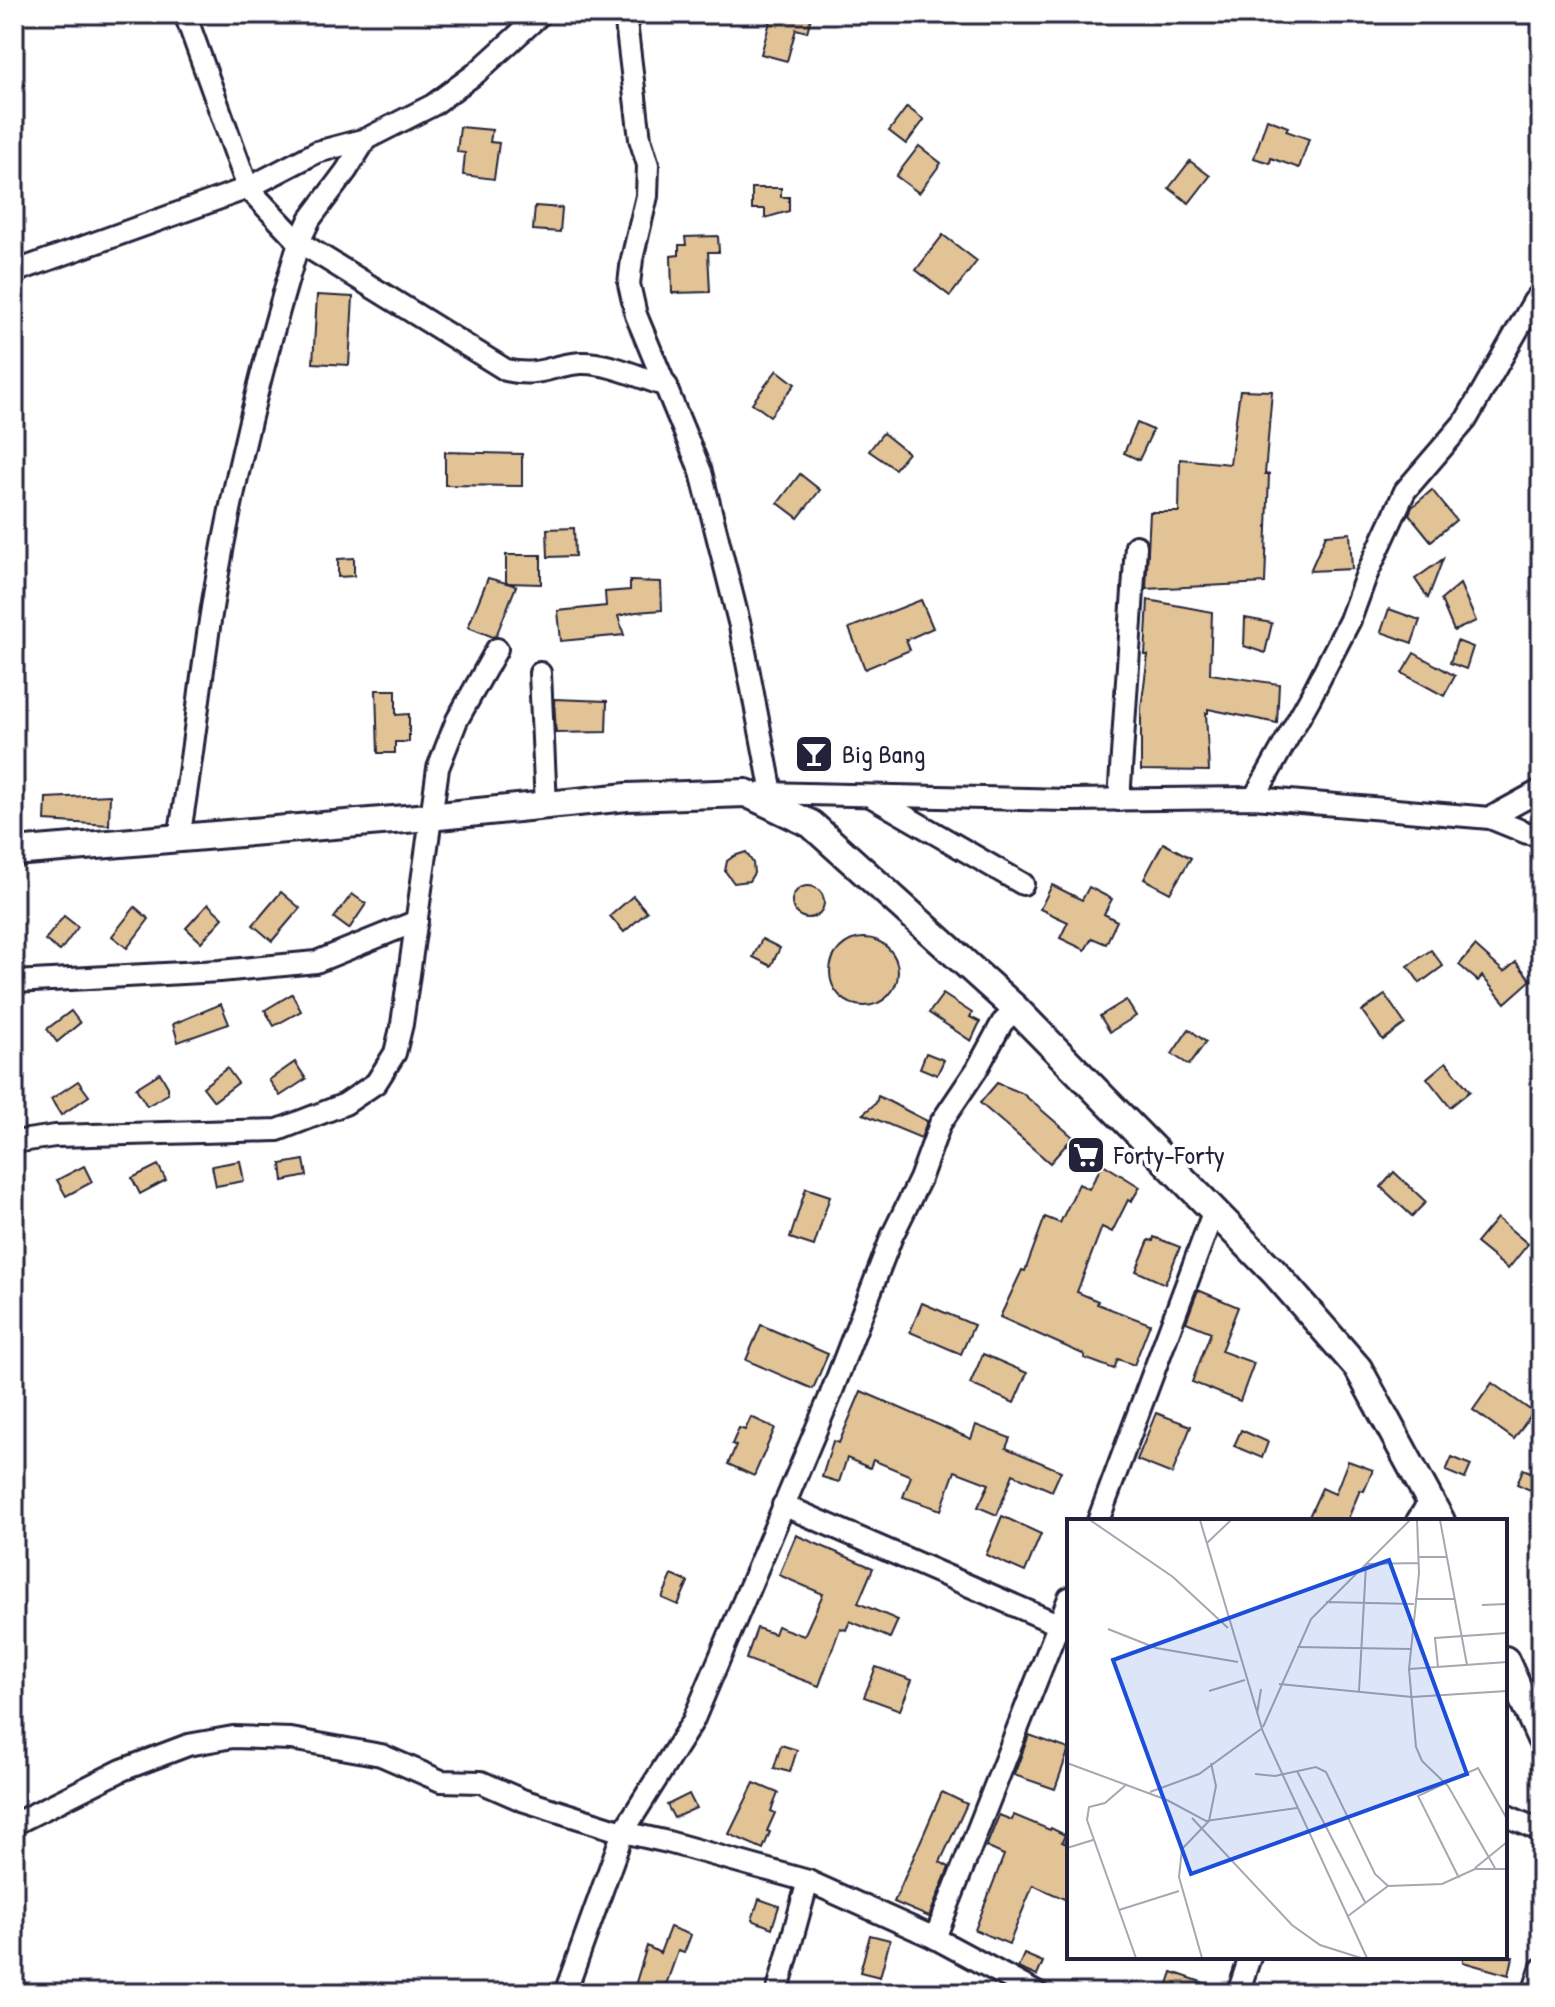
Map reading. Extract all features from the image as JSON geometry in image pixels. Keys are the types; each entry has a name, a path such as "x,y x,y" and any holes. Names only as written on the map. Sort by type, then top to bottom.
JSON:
{"street":[{"path":"185,14 248,188 299,242 506,370 527,375 582,363 607,367 667,386"},
{"path":"14,272 248,188 317,152 366,139 433,105 475,74 541,14"},
{"path":"625,14 636,114 648,165 647,196 629,284 636,315 701,472 740,626 772,793"},
{"path":"179,837 216,585 255,398 299,242 310,219 366,139"},
{"path":"1254,798 1350,620 1366,576 1405,491 1466,420 1541,293"},
{"path":"1119,800 1136,546"},
{"path":"14,1142 55,1136 278,1130 345,1104 376,1083 395,1053 402,1024 438,768 457,720 497,649"},
{"path":"540,673 546,806"},
{"path":"1490,818 1541,790"},
{"path":"14,852 627,797 746,793 1119,800 1254,798 1490,818 1527,833 1541,835"},
{"path":"746,793 811,824 1016,1009 1275,1273 1358,1368 1430,1514"},
{"path":"868,795 1023,884"},
{"path":"14,982 220,971 316,962 417,921"},
{"path":"565,1993 623,1832 693,1721 829,1399 892,1236 920,1179 940,1124 977,1069 1002,1023 1016,1009"},
{"path":"1099,1519 1214,1210"},
{"path":"783,1505 1064,1627 935,1938"},
{"path":"1507,1664 1541,1739"},
{"path":"14,1824 122,1770 188,1745 233,1737 291,1739 381,1755 441,1781 481,1782 522,1800 623,1832 808,1881 935,1938 1037,1993"},
{"path":"1507,1816 1541,1831"},
{"path":"777,1993 808,1881"},
{"path":"1238,1993 1249,1959"},
{"path":"1533,1993 1541,1969"}],"building":[{"path":"761,14 812,14 807,32 796,29 787,61 761,54 770,22 761,19"},
{"path":"907,107 924,120 906,144 889,131"},
{"path":"1267,119 1288,127 1286,131 1309,139 1299,168 1271,158 1270,163 1254,158"},
{"path":"460,127 492,130 490,142 499,143 494,179 463,175 465,153 457,152"},
{"path":"919,146 941,163 919,193 896,176"},
{"path":"1190,161 1210,176 1189,203 1169,188"},
{"path":"752,188 781,188 781,197 789,197 789,211 765,218 765,209 752,209"},
{"path":"535,206 562,208 560,232 533,230"},
{"path":"943,235 977,261 950,296 916,270"},
{"path":"718,236 719,252 708,252 710,292 672,293 671,256 679,255 679,245 686,245 685,237"},
{"path":"317,295 353,297 349,365 313,363"},
{"path":"777,370 795,384 770,416 752,403"},
{"path":"1240,390 1272,391 1265,474 1269,474 1265,583 1146,589 1150,512 1179,512 1180,459 1230,464"},
{"path":"1137,423 1153,430 1139,460 1124,453"},
{"path":"883,433 908,453 895,469 869,451"},
{"path":"445,452 522,454 522,486 445,485"},
{"path":"800,474 820,490 798,518 778,503"},
{"path":"1432,490 1456,520 1431,541 1409,514 1412,507"},
{"path":"574,528 575,556 548,557 547,529"},
{"path":"1350,533 1352,569 1310,571 1326,535"},
{"path":"506,555 541,555 541,584 507,583 516,586 493,637 468,627 488,578 506,583"},
{"path":"354,558 354,576 338,577 338,559"},
{"path":"1443,559 1428,598 1415,579"},
{"path":"630,581 661,582 662,610 618,616 624,635 561,641 558,611 606,606 605,592 630,590"},
{"path":"1460,584 1476,621 1454,631 1441,600"},
{"path":"921,600 933,628 906,640 910,650 865,669 849,628"},
{"path":"1148,600 1212,612 1210,674 1279,684 1277,723 1208,709 1209,771 1141,770 1141,708 1148,655 1145,655"},
{"path":"1389,609 1420,620 1412,643 1381,632"},
{"path":"1245,618 1272,623 1265,653 1244,646"},
{"path":"1457,641 1473,647 1466,669 1450,663"},
{"path":"1414,653 1455,676 1444,696 1402,673"},
{"path":"376,690 396,690 396,715 409,714 409,742 395,742 395,753 378,753"},
{"path":"554,699 607,701 606,732 556,733"},
{"path":"110,795 109,825 45,821 46,798"},
{"path":"1163,843 1191,858 1170,893 1144,879"},
{"path":"746,852 753,863 754,873 749,881 734,883 725,871 727,861"},
{"path":"1052,885 1082,900 1089,887 1112,899 1104,914 1117,921 1106,944 1092,938 1085,950 1060,938 1068,922 1040,909"},
{"path":"808,886 820,890 824,902 820,914 808,918 796,914 792,902 796,890"},
{"path":"281,892 300,908 272,941 253,925"},
{"path":"352,894 366,904 349,929 334,918"},
{"path":"633,896 647,912 624,932 610,916"},
{"path":"208,904 223,918 201,942 186,928"},
{"path":"135,907 149,919 127,948 112,936"},
{"path":"64,916 78,927 60,951 45,940"},
{"path":"864,938 888,948 898,972 888,996 864,1006 840,996 830,972 840,948"},
{"path":"762,939 780,948 771,966 753,957"},
{"path":"1475,946 1504,972 1516,962 1531,980 1505,1003 1482,976 1478,981 1459,965"},
{"path":"1431,950 1443,966 1420,983 1408,966"},
{"path":"292,994 301,1011 274,1026 265,1010"},
{"path":"943,994 980,1022 971,1041 929,1013"},
{"path":"1385,995 1405,1024 1383,1040 1362,1011"},
{"path":"1126,1000 1136,1016 1110,1032 1100,1016"},
{"path":"221,1004 229,1024 178,1042 173,1024"},
{"path":"71,1011 80,1023 57,1042 47,1029"},
{"path":"1189,1029 1206,1042 1189,1065 1172,1054"},
{"path":"926,1053 944,1060 937,1075 920,1068"},
{"path":"295,1062 306,1079 280,1096 269,1080"},
{"path":"1446,1062 1470,1091 1450,1107 1427,1078"},
{"path":"227,1068 238,1083 214,1101 203,1087"},
{"path":"160,1073 168,1087 168,1094 147,1106 136,1088"},
{"path":"78,1081 89,1096 61,1115 51,1099"},
{"path":"997,1083 1022,1093 1073,1137 1050,1163 980,1103"},
{"path":"878,1096 927,1121 921,1138 863,1114 876,1103"},
{"path":"304,1160 307,1176 283,1181 281,1164"},
{"path":"240,1161 244,1181 216,1186 212,1166"},
{"path":"1103,1164 1140,1187 1131,1202 1128,1200 1112,1232 1102,1227 1077,1292 1098,1301 1097,1304 1150,1324 1134,1365 1118,1359 1114,1369 1084,1358 1085,1355 1000,1317 1022,1270 1025,1271 1045,1217 1060,1223 1079,1184 1089,1189"},
{"path":"158,1165 166,1180 140,1194 132,1178"},
{"path":"84,1166 92,1182 66,1196 57,1180"},
{"path":"1394,1172 1426,1202 1412,1216 1381,1187"},
{"path":"806,1188 830,1196 814,1246 790,1238"},
{"path":"1497,1218 1528,1244 1508,1269 1476,1243"},
{"path":"1154,1237 1180,1247 1165,1284 1136,1271 1149,1240 1153,1241"},
{"path":"1198,1290 1238,1307 1221,1351 1254,1363 1240,1401 1192,1382 1211,1332 1186,1322"},
{"path":"922,1303 974,1325 961,1354 910,1332"},
{"path":"761,1325 828,1354 813,1389 746,1360"},
{"path":"983,1354 1027,1373 1014,1403 970,1384"},
{"path":"1492,1383 1533,1412 1514,1439 1473,1410"},
{"path":"861,1391 971,1439 976,1425 1010,1438 1006,1448 1061,1471 1052,1491 1013,1474 997,1515 978,1507 989,1484 955,1471 941,1510 903,1497 911,1476 873,1460 870,1468 847,1458 839,1482 822,1477 833,1441 839,1443"},
{"path":"1156,1413 1191,1426 1172,1474 1137,1460"},
{"path":"751,1417 775,1428 754,1476 728,1464 739,1428 745,1430"},
{"path":"1241,1430 1268,1442 1262,1458 1234,1446"},
{"path":"1452,1457 1471,1465 1465,1479 1446,1471"},
{"path":"1348,1461 1373,1470 1364,1491 1360,1490 1348,1519 1308,1519 1322,1488 1335,1494"},
{"path":"1523,1469 1541,1476 1541,1495 1517,1484"},
{"path":"1002,1516 1041,1534 1025,1572 986,1555"},
{"path":"796,1535 873,1568 858,1603 898,1620 890,1638 850,1621 846,1630 840,1628 819,1686 746,1659 757,1628 774,1634 777,1626 804,1636 823,1594 779,1575"},
{"path":"672,1575 688,1582 678,1605 662,1598"},
{"path":"876,1667 912,1680 900,1710 864,1697"},
{"path":"1029,1735 1067,1748 1055,1789 1014,1775"},
{"path":"781,1745 797,1750 790,1772 774,1768"},
{"path":"754,1783 778,1793 763,1849 729,1834"},
{"path":"942,1792 967,1804 940,1862 949,1867 929,1917 894,1902"},
{"path":"689,1794 696,1808 674,1818 667,1805"},
{"path":"999,1815 1012,1820 1014,1815 1065,1835 1062,1842 1067,1844 1067,1900 1033,1885 1009,1944 975,1930 1004,1855 986,1847"},
{"path":"759,1899 779,1906 772,1928 752,1920"},
{"path":"670,1927 691,1935 684,1953 678,1951 663,1993 643,1993 634,1989 647,1946 660,1953"},
{"path":"870,1935 890,1940 880,1977 860,1972"},
{"path":"1024,1954 1043,1962 1037,1976 1018,1968"},
{"path":"1513,1957 1509,1975 1463,1962 1463,1959"},
{"path":"1172,1972 1225,1990 1225,1993 1165,1993"}],"place":[{"name":"Big Bang","path":"814,754"},
{"name":"Forty-Forty","path":"1086,1155"}]}
